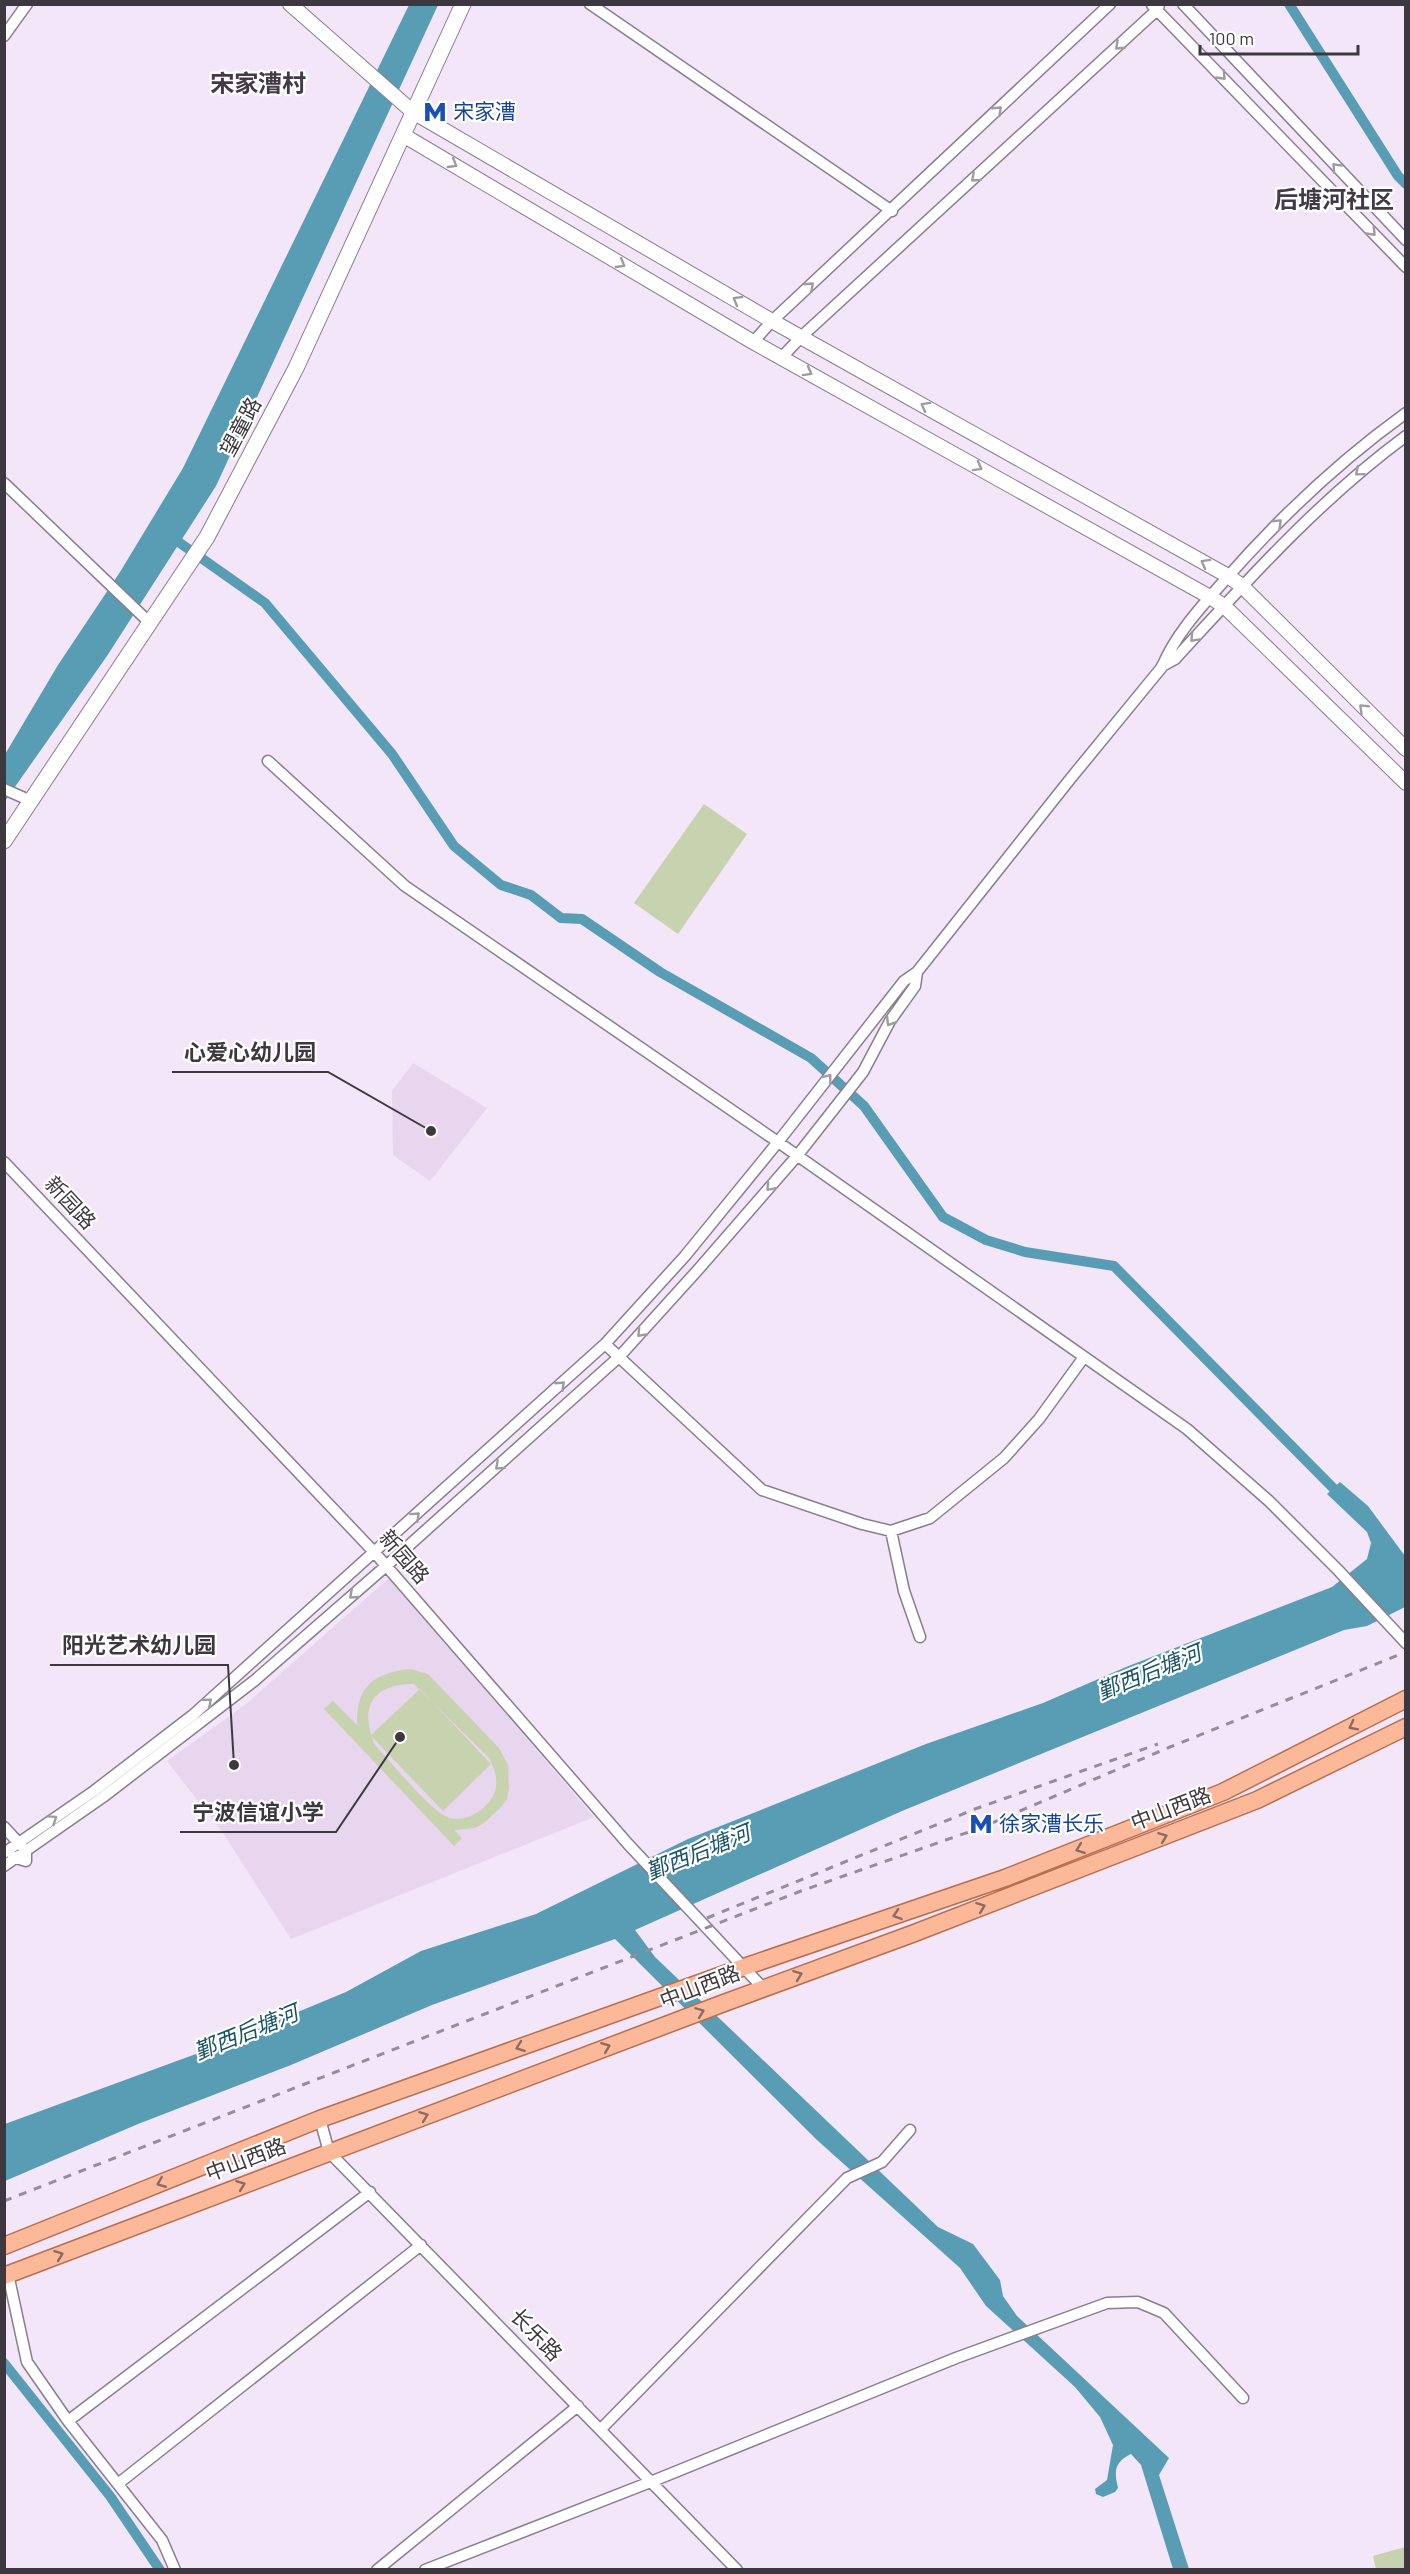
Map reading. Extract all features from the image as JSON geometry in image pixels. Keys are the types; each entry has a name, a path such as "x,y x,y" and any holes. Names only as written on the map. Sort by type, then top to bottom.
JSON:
{"main road":[{"name":"望童路","path":"4,841 207,537 296,368 463,4"},
{"name":"中山西路","path":"4,2246 320,2119 655,1998 1005,1878 1222,1792 1406,1699"},
{"name":"中山西路","path":"6,2275 677,2020 912,1934 1257,1800 1406,1727"}],"street":[{"path":"4,36 27,4"},
{"path":"290,4 413,112 772,321 1228,576 1242,586 1406,749"},
{"path":"590,4 891,211"},
{"path":"753,342 772,321 1110,4"},
{"path":"1183,4 1406,240"},
{"path":"782,357 1156,6 1406,267"},
{"path":"403,135 753,342 1224,606 1406,783"},
{"path":"22,1847 193,1715 605,1344 685,1256 904,981 917,972 1071,777 1162,667 1169,650 1228,576 1267,533 1332,470 1406,413"},
{"path":"1162,667 1175,659 1322,504 1406,436"},
{"path":"4,483 150,624"},
{"path":"268,761 405,886 778,1142 1187,1429 1269,1501 1406,1643"},
{"path":"6,790 31,801"},
{"path":"4,1866 8,1852 22,1847 201,1723 386,1566 619,1357 797,1156 834,1109 862,1072 890,1021 915,986 917,972"},
{"name":"新园路","path":"4,1162 375,1553 628,1844 764,1988"},
{"path":"605,1344 762,1490 862,1524 891,1531 930,1518 1004,1458 1039,1419 1084,1357"},
{"path":"891,1531 904,1591 920,1637"},
{"path":"4,1827 22,1847"},
{"path":"320,2119 329,2152"},
{"path":"601,2429 847,2178 882,2162 910,2130"},
{"name":"长乐路","path":"329,2152 738,2570"},
{"path":"68,2421 370,2192"},
{"path":"119,2483 421,2245"},
{"path":"6,2275 27,2362 68,2421 162,2540 175,2570"},
{"path":"425,2570 1001,2341 1107,2303 1138,2302 1164,2313 1242,2398"},
{"path":"377,2570 578,2406"}],"shaded area":[{"path":"413,1063 487,1108 430,1181 393,1155 392,1091"},
{"path":"389,1578 594,1817 291,1939 223,1833 167,1761 246,1704"}],"green space":[{"path":"704,804 747,834 678,934 634,903"},
{"path":"410,1669 428,1674 499,1748 508,1765 507,1799 484,1823 475,1828 454,1830 462,1838 454,1846 324,1709 333,1701 357,1725 357,1712 364,1692 369,1684 386,1674","holes":["414,1684 420,1689 371,1735 369,1722 371,1703 383,1691 392,1687","433,1703 489,1758 494,1769 496,1785 490,1801 476,1814 464,1818 451,1818 437,1811 419,1793 374,1744 372,1737 443,1811 491,1764"]},
{"path":"1405,2547 1405,2569 1376,2569 1373,2556"}],"water":[{"path":"409,5 438,5 216,486 107,656 5,801 4,756 58,665 120,572 183,468"},
{"name":"鄞西后塘河","path":"1340,1482 1368,1506 1405,1556 1405,1607 1367,1626 1344,1630 902,1811 635,1930 655,1957 938,2227 973,2244 1000,2280 1003,2296 1017,2316 1169,2458 1159,2475 1189,2569 1173,2569 1141,2465 1131,2454 1118,2464 1116,2477 1118,2488 1115,2492 1103,2497 1096,2494 1095,2489 1107,2480 1113,2445 1100,2417 1075,2387 986,2306 960,2268 817,2140 615,1939 432,2005 291,2065 138,2124 5,2181 5,2124 245,2036 346,1992 421,1951 536,1914 688,1839 926,1744 1043,1703 1126,1667 1332,1587 1367,1559 1371,1543 1367,1532 1327,1494"}],"waterway":[{"path":"1289,4 1398,176 1406,184"},
{"path":"170,536 265,603 392,754 454,846 501,885 531,895 561,918 582,919 660,972 811,1058 864,1106 943,1217 986,1240 1025,1252 1114,1266 1343,1498"},
{"path":"4,2363 110,2496 160,2570"}],"railway":[{"path":"4,2201 801,1891 980,1828 1170,1747 1406,1652"},
{"path":"707,1918 975,1809 1158,1744"}],"place":[{"name":"宋家漕","path":"435,112"},
{"name":"心爱心幼儿园","path":"431,1131"},
{"name":"宁波信谊小学","path":"400,1737"},
{"name":"阳光艺术幼儿园","path":"234,1765"},
{"name":"徐家漕长乐","path":"981,1824"}],"district":[{"name":"宋家漕村","path":"258,84"},
{"name":"后塘河社区","path":"1334,200"}]}
